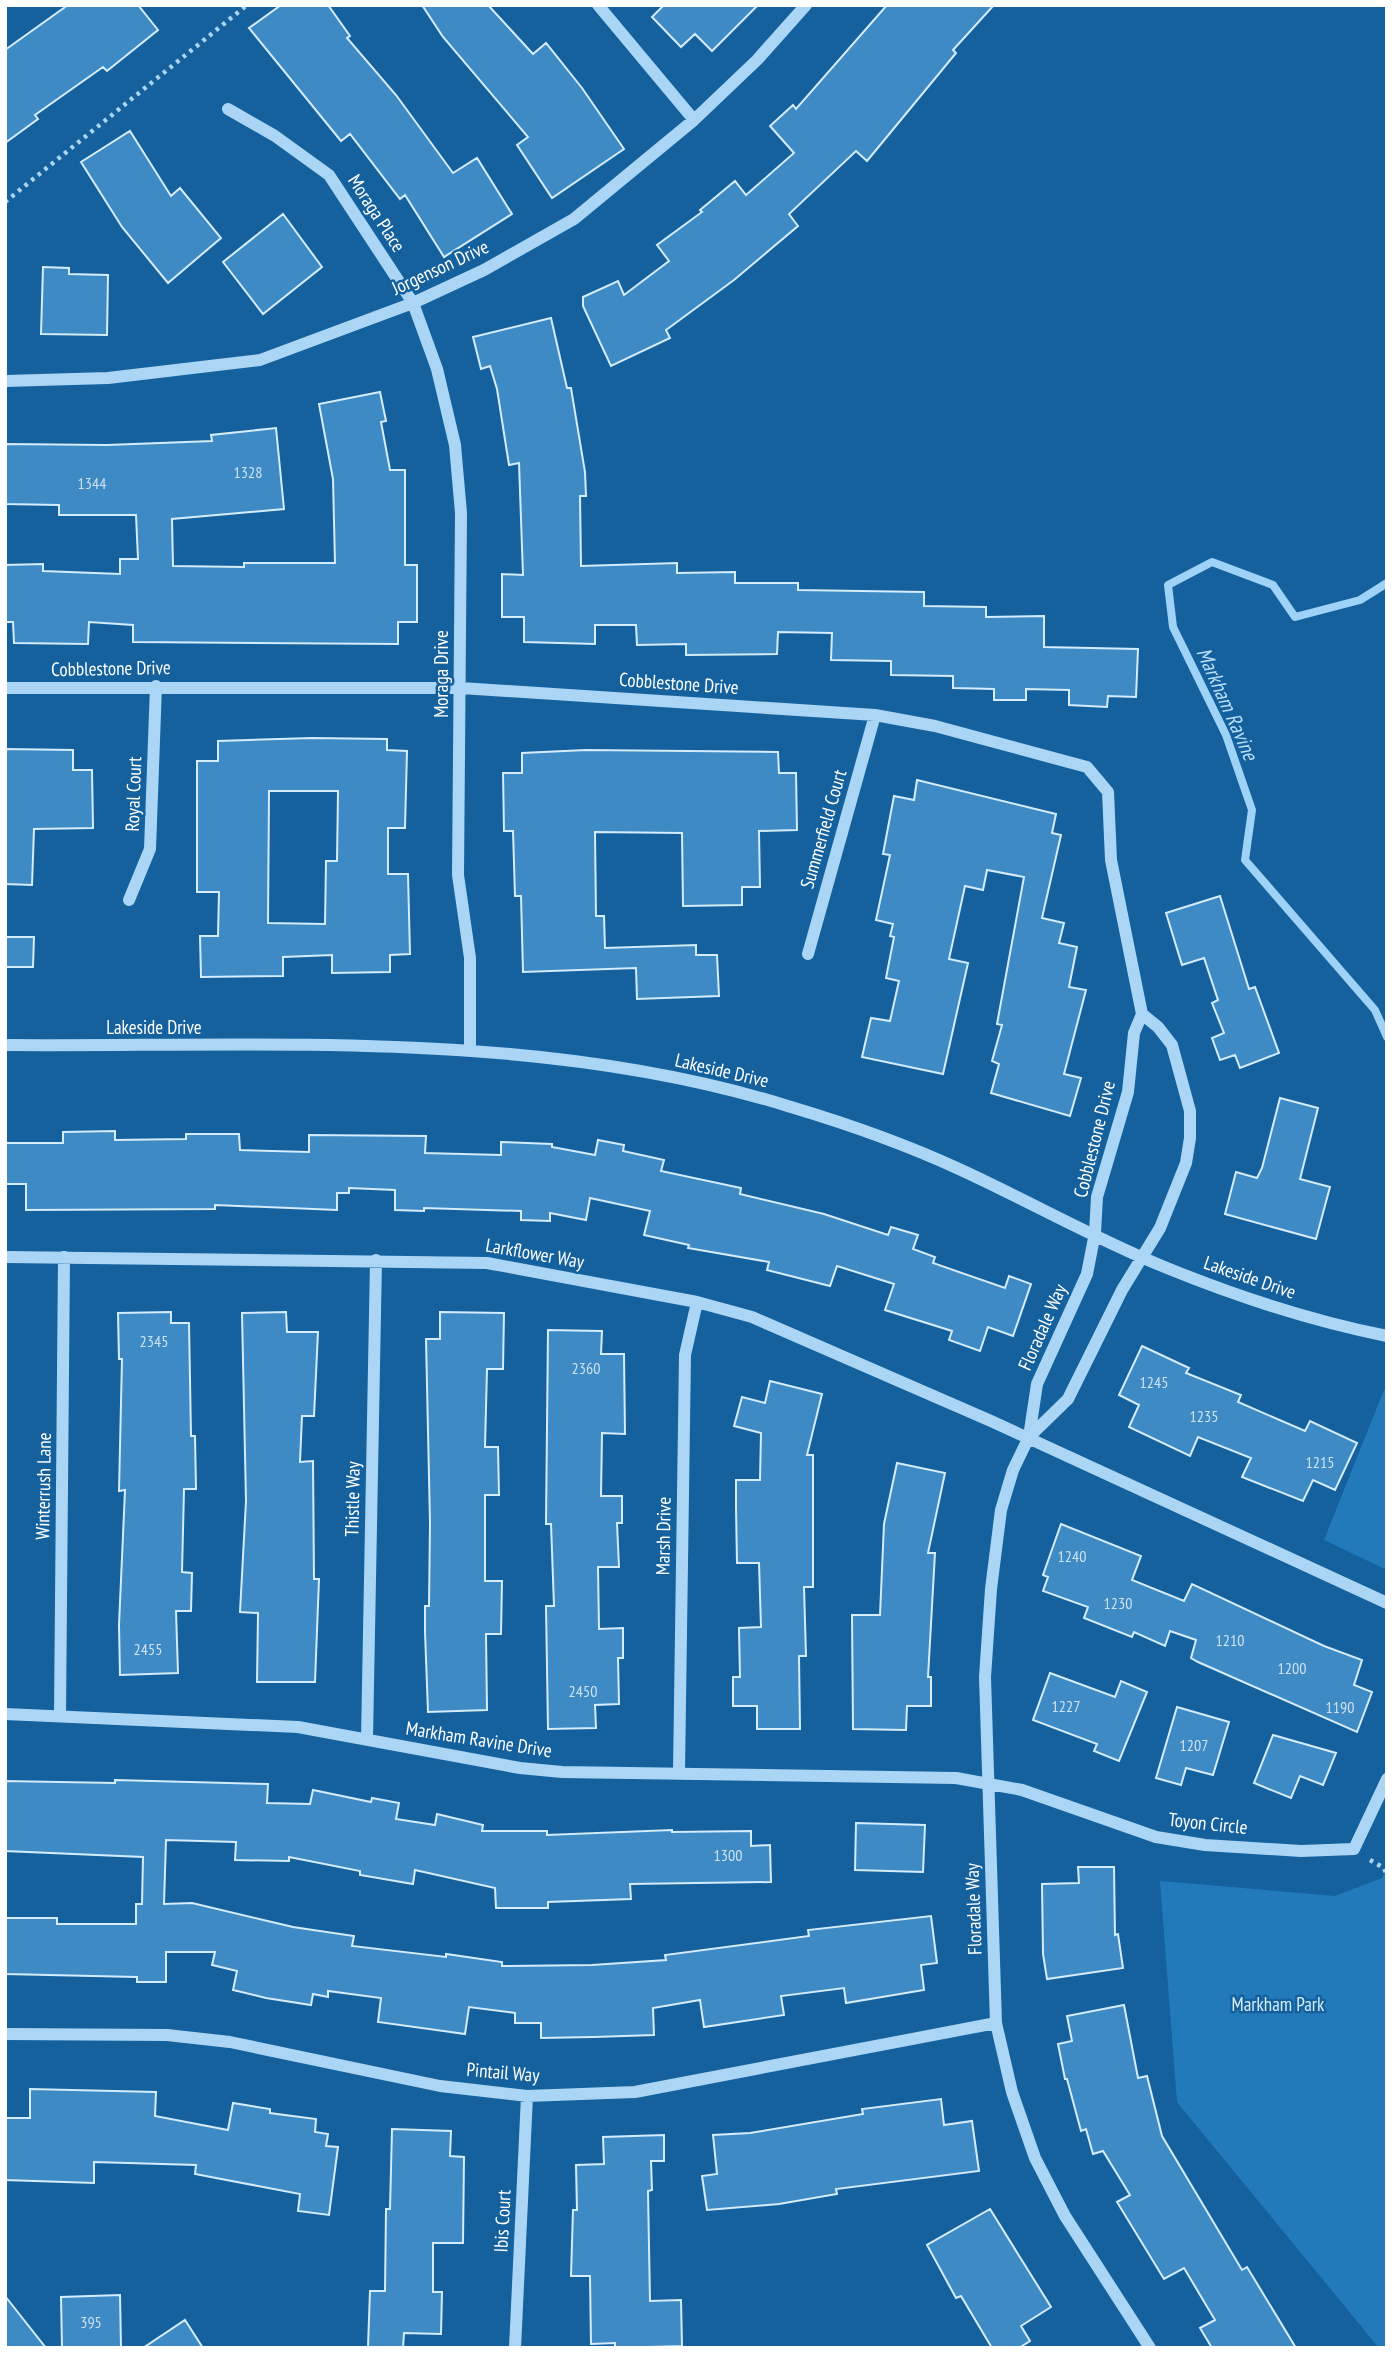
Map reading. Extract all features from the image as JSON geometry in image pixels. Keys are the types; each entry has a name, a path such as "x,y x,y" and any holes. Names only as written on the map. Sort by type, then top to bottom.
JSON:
{"street":[{"path":"598,5 694,120"},
{"name":"Jorgenson Drive","path":"5,381 107,378 260,360 413,303 484,270 574,219 694,120 757,60 806,5"},
{"name":"Moraga Place","path":"228,109 275,136 329,175 413,303"},
{"name":"Moraga Drive","path":"413,303 437,369 455,444 461,513 458,875 470,958 470,1051"},
{"name":"Royal Court","path":"129,900 150,849 156,686"},
{"name":"Cobblestone Drive","path":"5,688 461,688 876,715 935,726 1087,767 1108,792 1111,860 1142,1014 1135,1033 1123,1113 1097,1196 1095,1233"},
{"name":"Summerfield Court","path":"808,954 876,715"},
{"path":"1141,1255 1160,1228 1186,1163 1191,1138 1190,1111 1172,1045 1158,1027 1142,1014"},
{"name":"Lakeside Drive","path":"5,1045 418,1047 612,1067 714,1086 787,1105 922,1153 1163,1266 1270,1306 1387,1336"},
{"name":"Floradale Way","path":"1095,1233 1087,1273 1037,1384 1029,1437 1013,1470 1001,1510 991,1589 985,1677 996,2024 1012,2092 1035,2158 1065,2216 1150,2348"},
{"name":"Floradale Way","path":"1029,1437 1068,1399 1141,1255"},
{"name":"Larkflower Way","path":"5,1257 486,1263 697,1302 752,1317 1029,1437"},
{"name":"Winterrush Lane","path":"60,1715 64,1257"},
{"name":"Thistle Way","path":"367,1739 376,1260"},
{"name":"Marsh Drive","path":"679,1772 685,1355 697,1302"},
{"path":"1029,1437 1387,1603"},
{"name":"Markham Ravine Drive","path":"5,1714 298,1727 520,1768 562,1772 956,1778 989,1784"},
{"name":"Toyon Circle","path":"989,1784 1021,1790 1156,1837 1205,1844 1301,1851 1354,1849 1387,1779"},
{"name":"Pintail Way","path":"5,2034 167,2035 230,2042 440,2086 527,2096 635,2092 996,2024"},
{"name":"Ibis Court","path":"515,2348 527,2096"}],"path":[{"path":"5,201 247,5"}],"green space":[{"path":"1384,1390 1387,1390 1387,1570 1324,1540"},
{"name":"Markham Park","path":"1387,1868 1387,2348 1379,2348 1177,2102 1160,1881 1335,1896 1382,1878"}],"building":[{"path":"68,5 138,5 158,30 107,71 103,67 35,115 38,119 5,143 5,50"},
{"path":"281,5 328,5 350,36 347,38 396,95 453,173 477,158 512,214 444,257 405,195 400,199 350,134 341,141 249,28"},
{"path":"422,5 488,5 533,54 546,43 582,88 624,149 552,198 517,145 528,137 443,37"},
{"path":"664,5 758,5 712,51 695,34 681,47 652,17"},
{"path":"887,5 994,5 953,50 956,53 867,161 856,151 789,214 798,226 734,280 666,330 670,338 611,366 583,306 583,297 618,281 624,295 669,261 657,245 702,212 700,210 735,181 746,195 794,153 770,126 793,105 796,109"},
{"path":"130,131 171,196 180,188 221,238 168,283 122,227 81,162"},
{"path":"283,214 322,267 263,314 223,262"},
{"path":"43,267 69,268 69,274 108,275 107,335 41,334"},
{"path":"551,318 567,388 571,388 585,472 586,496 580,496 581,566 677,563 677,573 735,572 735,583 798,583 798,590 924,592 924,606 986,607 986,617 1044,616 1044,647 1138,649 1136,697 1108,696 1107,707 1069,705 1069,690 1026,689 1026,700 994,700 994,689 953,688 953,676 891,675 891,661 831,660 832,633 778,632 777,654 686,655 686,644 637,645 636,625 595,625 595,644 524,642 524,617 502,617 502,574 523,575 519,463 509,465 497,389 490,366 481,369 473,337"},
{"path":"380,392 386,421 381,422 390,470 405,470 405,565 417,565 417,622 398,622 398,644 133,642 133,625 89,622 88,644 14,643 13,622 5,622 5,565 43,564 43,571 120,574 120,559 138,559 136,515 59,515 59,505 5,504 5,444 107,445 212,441 211,435 276,428 284,509 172,519 173,566 244,567 244,563 335,563 333,479 319,404"},
{"path":"387,739 387,750 407,751 405,828 388,828 388,874 408,874 410,954 390,955 390,972 332,973 332,955 283,957 283,976 201,977 200,936 218,936 219,892 197,892 197,761 218,761 218,741","holes":["269,791 338,791 337,861 326,861 325,924 268,923"]},
{"path":"5,749 73,750 73,770 92,770 93,828 34,829 32,885 5,884"},
{"path":"586,750 778,752 779,773 796,773 797,830 759,831 760,887 742,887 742,905 683,906 682,833 595,832 596,916 604,916 605,948 696,945 696,955 717,955 719,996 637,999 636,968 523,972 521,896 515,896 513,831 504,831 503,773 522,773 522,753"},
{"path":"917,780 1056,814 1052,833 1061,835 1042,918 1064,923 1059,943 1077,947 1069,987 1086,990 1064,1074 1081,1078 1070,1116 991,1093 999,1064 992,1061 1002,1025 997,1024 1024,877 987,870 983,890 965,886 949,959 968,963 943,1074 862,1057 871,1018 890,1021 899,981 886,978 894,937 890,936 893,924 876,920 890,855 883,854 894,796 914,800"},
{"path":"1220,896 1249,989 1255,987 1279,1053 1240,1068 1235,1055 1220,1060 1212,1038 1224,1033 1212,1003 1218,1000 1204,958 1182,965 1166,913"},
{"path":"5,937 34,937 33,967 5,967"},
{"path":"1280,1098 1318,1108 1300,1179 1330,1187 1316,1239 1225,1214 1236,1172 1257,1178 1262,1168"},
{"path":"115,1131 115,1140 186,1139 186,1134 239,1134 240,1150 309,1152 309,1135 426,1136 425,1153 501,1155 501,1142 552,1144 552,1147 595,1155 598,1140 624,1145 623,1151 664,1160 661,1171 741,1188 740,1194 824,1214 888,1235 891,1227 918,1235 913,1249 935,1257 933,1263 1005,1288 1009,1276 1031,1284 1013,1336 988,1327 980,1351 949,1340 952,1331 885,1310 894,1284 837,1266 830,1286 767,1270 769,1262 688,1248 689,1245 644,1235 650,1211 590,1198 586,1220 550,1213 550,1221 521,1220 521,1211 424,1208 424,1211 395,1210 395,1190 349,1188 349,1193 337,1193 337,1210 215,1205 215,1209 26,1210 26,1184 5,1184 5,1143 63,1143 63,1132"},
{"path":"171,1312 171,1323 189,1323 191,1436 195,1436 196,1489 184,1489 182,1572 192,1573 191,1611 176,1611 178,1673 120,1675 119,1625 125,1490 119,1491 122,1359 119,1359 118,1313"},
{"path":"286,1312 287,1332 318,1332 314,1416 302,1416 300,1462 313,1461 314,1579 319,1579 315,1682 257,1682 258,1613 240,1612 246,1501 242,1313"},
{"path":"440,1312 504,1313 503,1369 487,1369 485,1447 498,1447 499,1495 485,1495 485,1581 502,1581 501,1634 486,1634 487,1710 428,1712 425,1606 429,1606 430,1523 426,1339 440,1339"},
{"path":"548,1330 602,1331 601,1354 624,1354 625,1434 602,1433 601,1496 622,1496 622,1523 617,1523 619,1567 598,1567 599,1629 623,1628 623,1658 618,1658 619,1704 595,1705 596,1728 548,1729 546,1606 554,1606 551,1524 546,1524"},
{"path":"1142,1346 1189,1368 1186,1373 1241,1395 1238,1402 1305,1431 1310,1421 1357,1443 1335,1490 1313,1480 1303,1501 1242,1477 1251,1458 1198,1437 1190,1456 1129,1427 1139,1405 1119,1395"},
{"path":"770,1381 822,1394 807,1455 813,1455 813,1587 804,1587 806,1656 799,1656 800,1729 757,1729 757,1706 733,1706 733,1677 740,1677 739,1628 761,1627 759,1563 737,1563 736,1480 760,1480 761,1433 734,1426 742,1397 765,1403"},
{"path":"897,1463 945,1473 928,1553 935,1553 928,1677 931,1677 931,1706 907,1706 906,1730 853,1729 852,1615 880,1615 884,1524"},
{"path":"1061,1524 1141,1556 1132,1580 1184,1601 1192,1584 1324,1646 1362,1660 1354,1685 1372,1692 1357,1732 1191,1658 1196,1640 1170,1631 1165,1646 1134,1632 1132,1637 1084,1618 1088,1607 1043,1591 1048,1577 1043,1575"},
{"path":"1050,1673 1115,1697 1121,1681 1147,1692 1119,1761 1094,1751 1097,1744 1033,1720"},
{"path":"1177,1707 1229,1722 1213,1775 1186,1768 1181,1785 1156,1778"},
{"path":"1273,1735 1336,1753 1323,1785 1300,1776 1291,1798 1254,1783"},
{"path":"115,1780 268,1784 267,1803 310,1804 313,1790 371,1802 372,1798 399,1803 396,1819 435,1825 437,1814 483,1825 482,1831 547,1831 547,1835 672,1830 751,1831 751,1846 770,1845 771,1882 630,1884 631,1899 548,1902 548,1908 496,1908 495,1888 415,1870 413,1884 360,1875 360,1871 289,1857 289,1861 235,1860 236,1842 166,1840 164,1904 192,1903 293,1927 354,1936 352,1946 446,1957 446,1954 502,1962 502,1966 592,1965 666,1960 665,1955 809,1936 808,1930 931,1916 937,1963 921,1965 924,1990 846,2003 844,1988 781,1996 784,2015 704,2027 700,2000 653,2008 654,2035 541,2038 541,2023 515,2023 515,2013 469,2007 465,2034 378,2022 381,1998 328,1991 328,1997 313,1994 311,2005 233,1990 237,1971 212,1965 215,1952 166,1952 166,1982 137,1982 137,1977 5,1974 5,1918 57,1918 57,1924 136,1924 136,1904 142,1904 143,1857 5,1851 5,1781 115,1783"},
{"path":"856,1823 925,1825 923,1872 855,1870"},
{"path":"1078,1867 1114,1867 1115,1935 1118,1934 1123,1968 1047,1979 1043,1954 1042,1884 1079,1883"},
{"path":"1124,2005 1138,2078 1147,2076 1162,2136 1242,2270 1247,2267 1296,2348 1212,2348 1200,2328 1215,2320 1184,2268 1164,2279 1117,2202 1130,2195 1103,2151 1093,2154 1086,2129 1081,2131 1065,2079 1058,2044 1072,2041 1067,2016"},
{"path":"30,2089 156,2092 155,2116 228,2130 233,2103 270,2109 270,2113 316,2119 315,2132 328,2134 326,2146 338,2147 329,2215 298,2211 300,2194 195,2174 196,2165 94,2162 94,2183 5,2180 5,2118 30,2118"},
{"path":"941,2099 944,2125 972,2121 979,2171 836,2189 837,2194 779,2204 707,2210 702,2176 717,2174 713,2135 750,2133 863,2114 862,2109"},
{"path":"392,2129 451,2131 450,2156 464,2157 463,2243 433,2243 433,2292 442,2292 441,2334 404,2333 403,2348 368,2347 370,2291 385,2291 386,2209 390,2209"},
{"path":"664,2135 664,2161 651,2161 652,2190 648,2191 650,2301 681,2300 682,2346 615,2348 615,2343 591,2344 590,2276 571,2276 573,2210 577,2210 576,2165 604,2164 603,2137"},
{"path":"990,2209 1051,2307 1021,2326 1030,2341 1019,2348 992,2348 961,2296 956,2298 927,2245"},
{"path":"120,2295 121,2348 62,2348 61,2297"},
{"path":"5,2296 46,2348 5,2348"},
{"path":"185,2320 203,2348 143,2348"}],"waterway":[{"name":"Markham Ravine","path":"1387,583 1360,600 1295,617 1273,585 1212,562 1168,585 1173,627 1226,735 1252,810 1245,860 1375,1010 1387,1037"}]}
